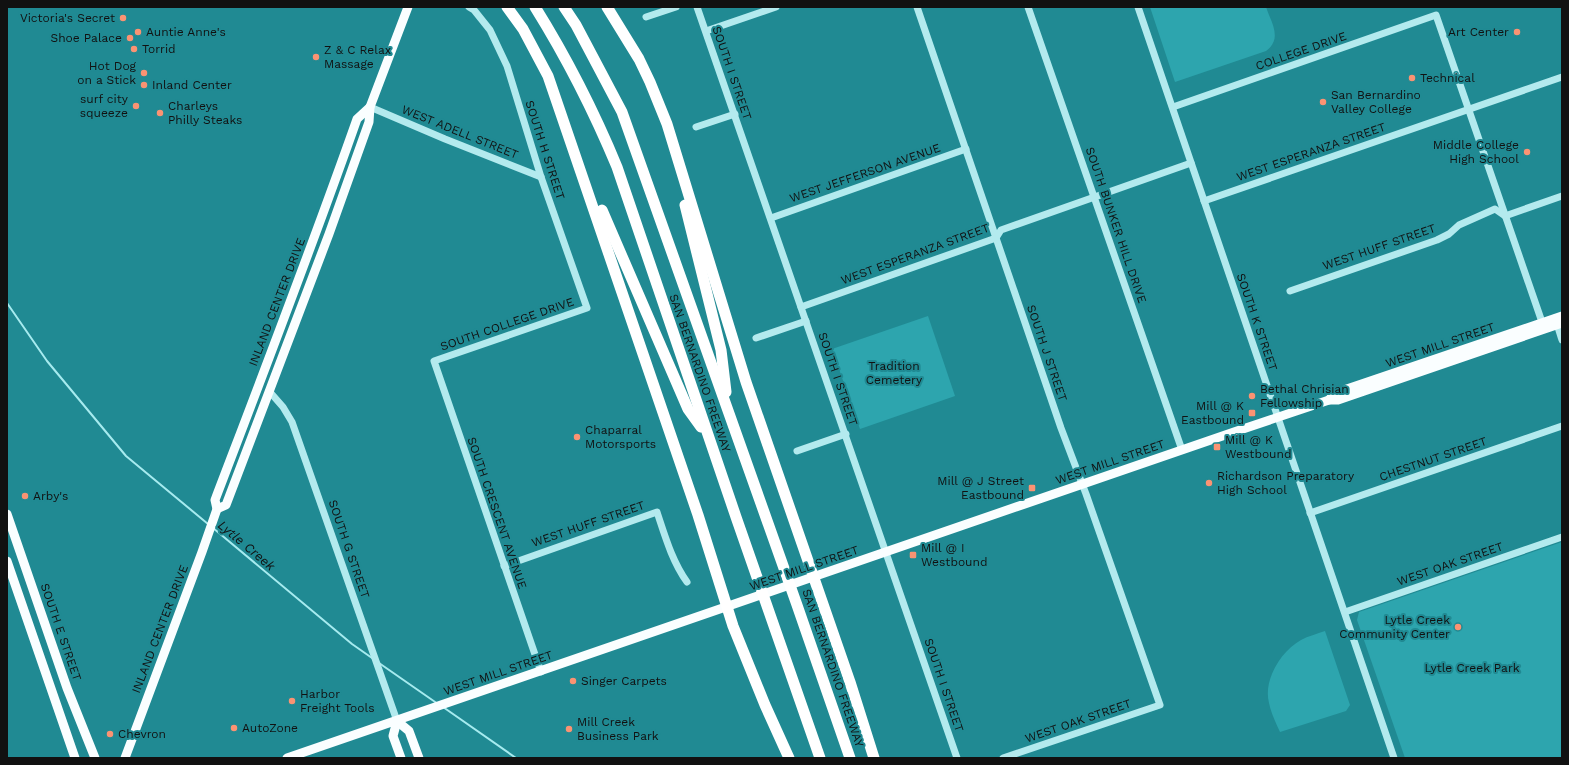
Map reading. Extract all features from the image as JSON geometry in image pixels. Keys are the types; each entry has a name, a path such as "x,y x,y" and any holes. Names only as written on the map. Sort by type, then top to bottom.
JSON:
{"highway":[{"path":"507,7 523,29 539,58 554,91 728,607 733,626 765,705 789,758"},
{"name":"SAN BERNARDINO FREEWAY","path":"535,7 555,39 585,94 598,120 617,167 707,435 820,758"},
{"name":"SAN BERNARDINO FREEWAY","path":"564,7 576,25 622,112 798,606 850,758"},
{"path":"607,7 639,59 667,124 746,382 771,458 850,682 874,758"},
{"path":"623,32 631,54 652,99 679,182 721,350 728,412"},
{"path":"554,91 563,106 605,219 688,409 707,435"}],"main road":[{"name":"INLAND CENTER DRIVE","path":"217,509 226,505 339,206 369,122 370,107 408,7"},
{"name":"INLAND CENTER DRIVE","path":"125,758 217,509 215,500 318,228 357,119 370,107"},
{"name":"WEST MILL STREET","path":"1328,400 1335,393 1542,322 1559,320"},
{"name":"WEST MILL STREET","path":"287,758 541,672 1328,400 1338,400 1559,320"},
{"name":"SOUTH E STREET","path":"7,514 67,688 95,758"},
{"path":"7,562 75,758"},
{"name":"SOUTH G STREET","path":"401,758 393,736 397,721 409,731 419,758"}],"street":[{"name":"SOUTH H STREET","path":"469,7 474,10 490,30 507,66 541,177 586,308"},
{"path":"646,17 676,7"},
{"name":"SOUTH I STREET","path":"697,7 887,552 957,758"},
{"path":"706,32 776,7"},
{"name":"SOUTH J STREET","path":"917,7 1061,428 1083,485 1160,705"},
{"name":"SOUTH BUNKER HILL DRIVE","path":"1028,7 1182,450"},
{"name":"SOUTH K STREET","path":"1138,7 1394,758"},
{"name":"COLLEGE DRIVE","path":"1173,106 1436,15 1469,109"},
{"name":"WEST ESPERANZA STREET","path":"1204,201 1562,77"},
{"name":"WEST ADELL STREET","path":"370,107 445,139 541,177"},
{"path":"1469,109 1542,322"},
{"path":"696,127 735,114"},
{"name":"WEST JEFFERSON AVENUE","path":"771,218 966,149"},
{"name":"WEST ESPERANZA STREET","path":"801,307 996,238 1001,230 1191,163"},
{"path":"1505,216 1562,196"},
{"name":"WEST HUFF STREET","path":"1290,290 1437,240 1449,234 1459,224 1495,209 1505,216"},
{"name":"SOUTH COLLEGE DRIVE","path":"434,361 586,308"},
{"path":"1559,320 1562,340"},
{"path":"756,338 806,321"},
{"name":"SOUTH CRESCENT AVENUE","path":"434,361 541,672"},
{"name":"SOUTH G STREET","path":"269,391 283,407 292,422 397,721"},
{"name":"CHESTNUT STREET","path":"1310,512 1562,426"},
{"path":"797,451 846,434"},
{"name":"WEST HUFF STREET","path":"504,566 657,512 673,558 679,571 687,582"},
{"name":"WEST OAK STREET","path":"1344,612 1562,537"},
{"name":"WEST OAK STREET","path":"1003,758 1160,705"}],"green space":[{"path":"1150,7 1266,7 1273,24 1275,36 1274,41 1266,51 1175,82"},
{"name":"Tradition Cemetery","path":"928,316 955,396 860,429 832,349"},
{"name":"Lytle Creek Park","path":"1562,542 1562,758 1405,758 1357,620 1359,612"},
{"path":"1325,631 1350,705 1346,711 1280,732 1272,714 1268,694 1271,676 1275,667 1287,651 1294,645 1304,639"}],"waterway":[{"name":"Lytle Creek","path":"7,303 47,361 126,456 208,524"},
{"name":"Lytle Creek","path":"213,528 352,644 372,658"},
{"name":"Lytle Creek","path":"379,663 438,704"},
{"name":"Lytle Creek","path":"443,707 516,758"}],"place":[{"name":"Victoria's Secret","path":"123,18"},
{"name":"Auntie Anne's","path":"138,32"},
{"name":"Art Center","path":"1517,32"},
{"name":"Shoe Palace","path":"130,38"},
{"name":"Torrid","path":"134,49"},
{"name":"Z & C Relax Massage","path":"316,57"},
{"name":"Hot Dog on a Stick","path":"144,73"},
{"name":"Technical","path":"1412,78"},
{"name":"Inland Center","path":"144,85"},
{"name":"San Bernardino Valley College","path":"1323,102"},
{"name":"surf city squeeze","path":"136,106"},
{"name":"Charleys Philly Steaks","path":"160,113"},
{"name":"Middle College High School","path":"1527,152"},
{"name":"Bethal Chrisian Fellowship","path":"1252,396"},
{"name":"Mill @ K Eastbound","path":"1252,413"},
{"name":"Chaparral Motorsports","path":"577,437"},
{"name":"Mill @ K Westbound","path":"1217,447"},
{"name":"Richardson Preparatory High School","path":"1209,483"},
{"name":"Mill @ J Street Eastbound","path":"1032,488"},
{"name":"Arby's","path":"25,496"},
{"name":"Mill @ I Westbound","path":"913,555"},
{"name":"Lytle Creek Community Center","path":"1458,627"},
{"name":"Singer Carpets","path":"573,681"},
{"name":"Harbor Freight Tools","path":"292,701"},
{"name":"AutoZone","path":"234,728"},
{"name":"Mill Creek Business Park","path":"569,729"},
{"name":"Chevron","path":"110,734"}]}
